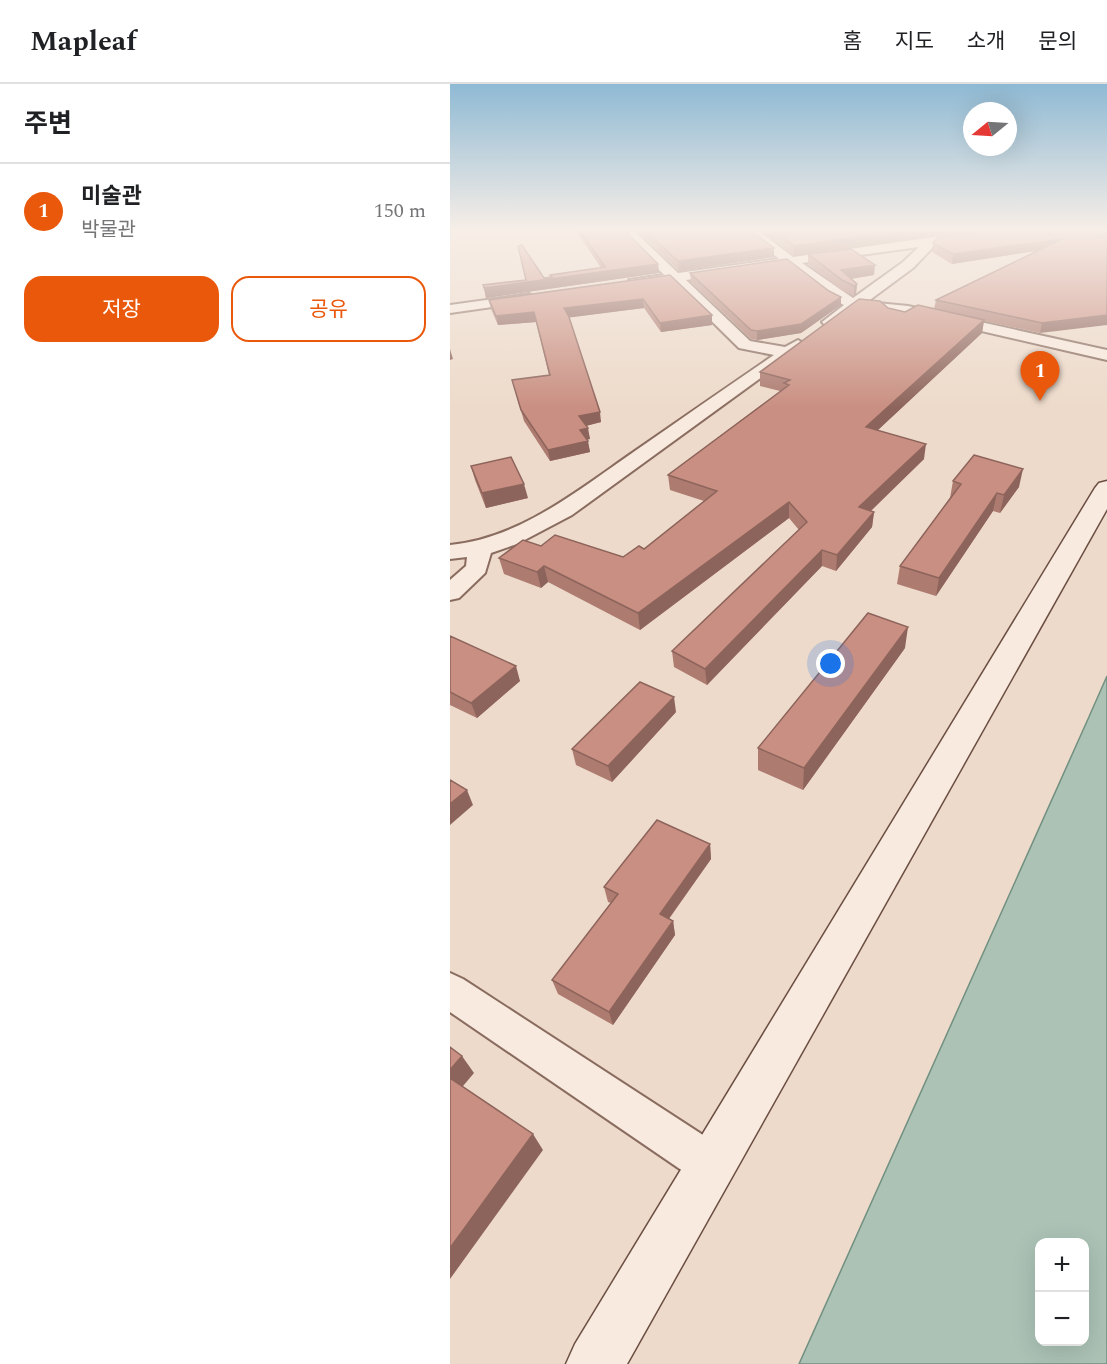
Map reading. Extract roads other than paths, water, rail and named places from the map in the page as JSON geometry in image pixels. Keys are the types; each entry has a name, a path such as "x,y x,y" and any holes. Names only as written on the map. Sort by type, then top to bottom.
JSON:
{"street":[{"path":"688,289 746,345 788,352"},
{"path":"827,289 855,305 908,310 1107,355"},
{"path":"450,552 480,549 509,539 564,510 875,289"},
{"path":"450,309 547,295"},
{"path":"595,1364 1107,488"},
{"path":"450,593 477,568 480,549"},
{"path":"450,991 711,1165"}],"place":[{"name":"미술관","path":"1040,401"}]}
